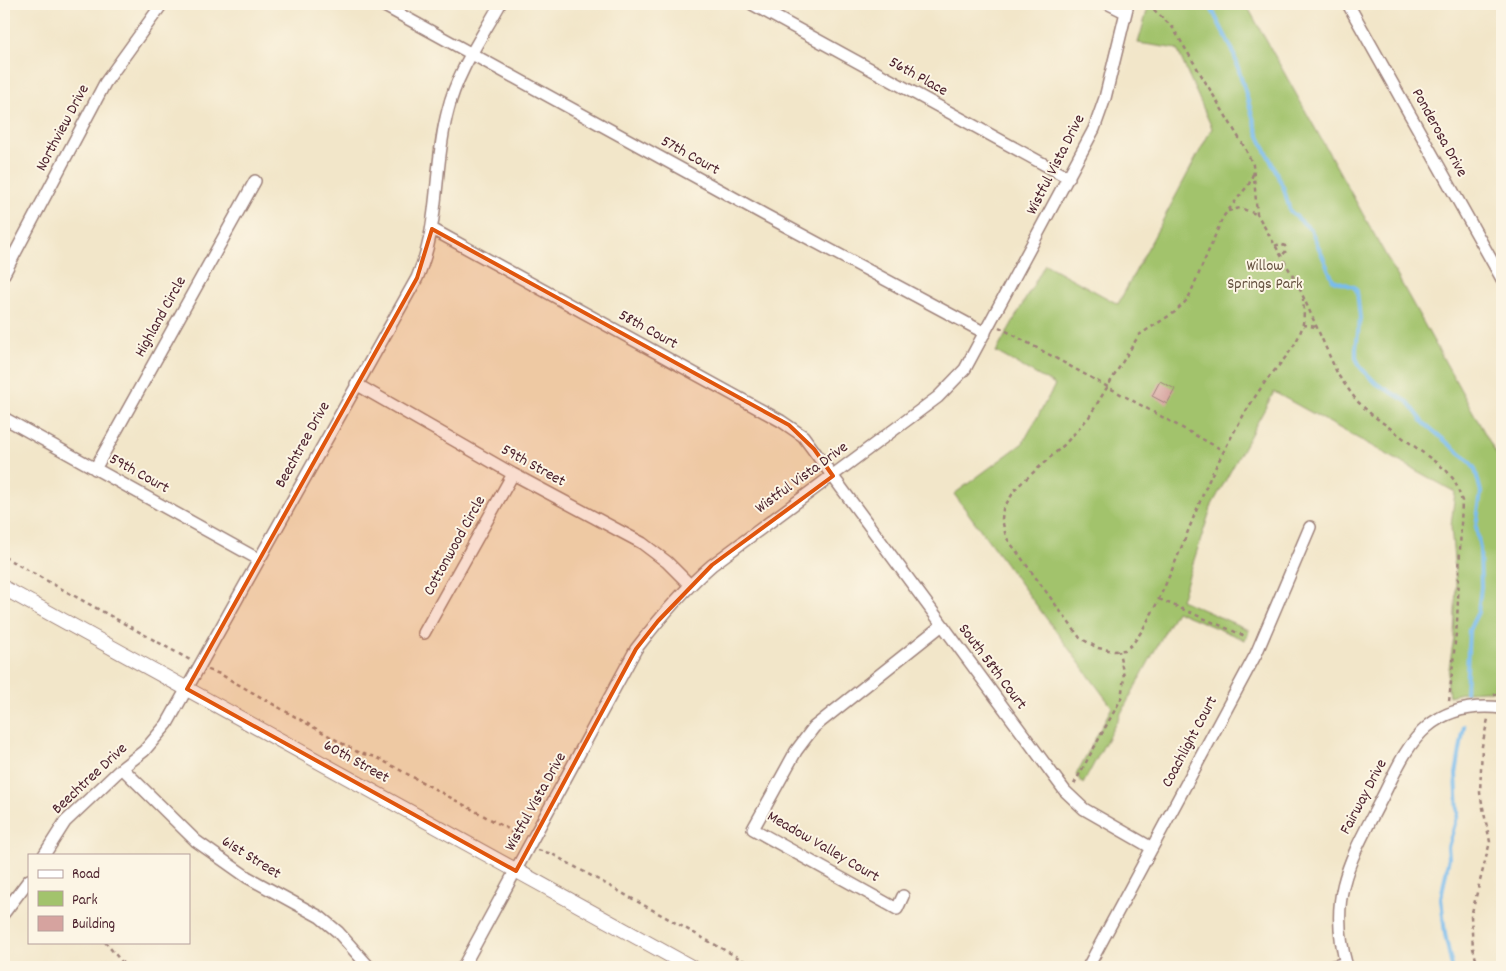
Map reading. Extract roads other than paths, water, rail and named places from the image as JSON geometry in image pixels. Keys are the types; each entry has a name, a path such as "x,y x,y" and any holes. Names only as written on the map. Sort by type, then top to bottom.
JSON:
{"street":[{"name":"Northview Drive","path":"4,274 104,83 162,4"},
{"name":"57th Court","path":"381,4 988,328"},
{"name":"Beechtree Drive","path":"45,854 66,822 122,768 144,751 166,724 417,278 425,259 432,229 448,109 454,90 500,4"},
{"name":"56th Place","path":"752,4 1069,178"},
{"path":"1109,4 1126,8"},
{"name":"Ponderosa Drive","path":"1348,4 1502,279"},
{"name":"Wistful Vista Drive","path":"463,967 636,649 689,584 952,384 965,369 1094,129 1105,98 1126,8"},
{"name":"Highland Circle","path":"95,469 255,181"},
{"name":"58th Court","path":"432,229 789,425 808,443 833,476"},
{"name":"59th Street","path":"356,384 514,474 642,543 667,562 689,584"},
{"name":"59th Court","path":"4,418 258,560"},
{"name":"Cottonwood Circle","path":"424,634 514,474"},
{"name":"South 58th Court","path":"833,476 941,626 1065,791 1090,814 1152,848"},
{"name":"Coachlight Court","path":"1088,967 1256,654 1310,527"},
{"name":"60th Street","path":"4,588 691,967"},
{"name":"Meadow Valley Court","path":"903,896 897,909 754,829 796,750 814,727 941,626"},
{"name":"Fairway Drive","path":"1347,965 1340,916 1342,889 1348,865 1410,746 1426,727 1452,712 1473,708 1502,708"},
{"name":"61st Street","path":"122,768 196,841 247,877 320,917 338,932 370,967"},
{"path":"4,913 28,881"},
{"path":"1330,967 1347,965"}],"waterway":[{"path":"1209,4 1233,51 1258,134 1284,189 1290,211 1311,230 1333,280 1354,287 1357,291 1360,318 1356,358 1361,368 1377,384 1408,402 1424,423 1469,461 1475,469 1481,492 1476,526 1480,549 1481,587 1478,612 1469,630 1466,692"},
{"path":"1452,967 1445,934 1441,898 1449,857 1448,847 1458,814 1456,774 1464,726"}],"park label":[{"name":"Willow Springs Park","path":"1265,275"}]}
